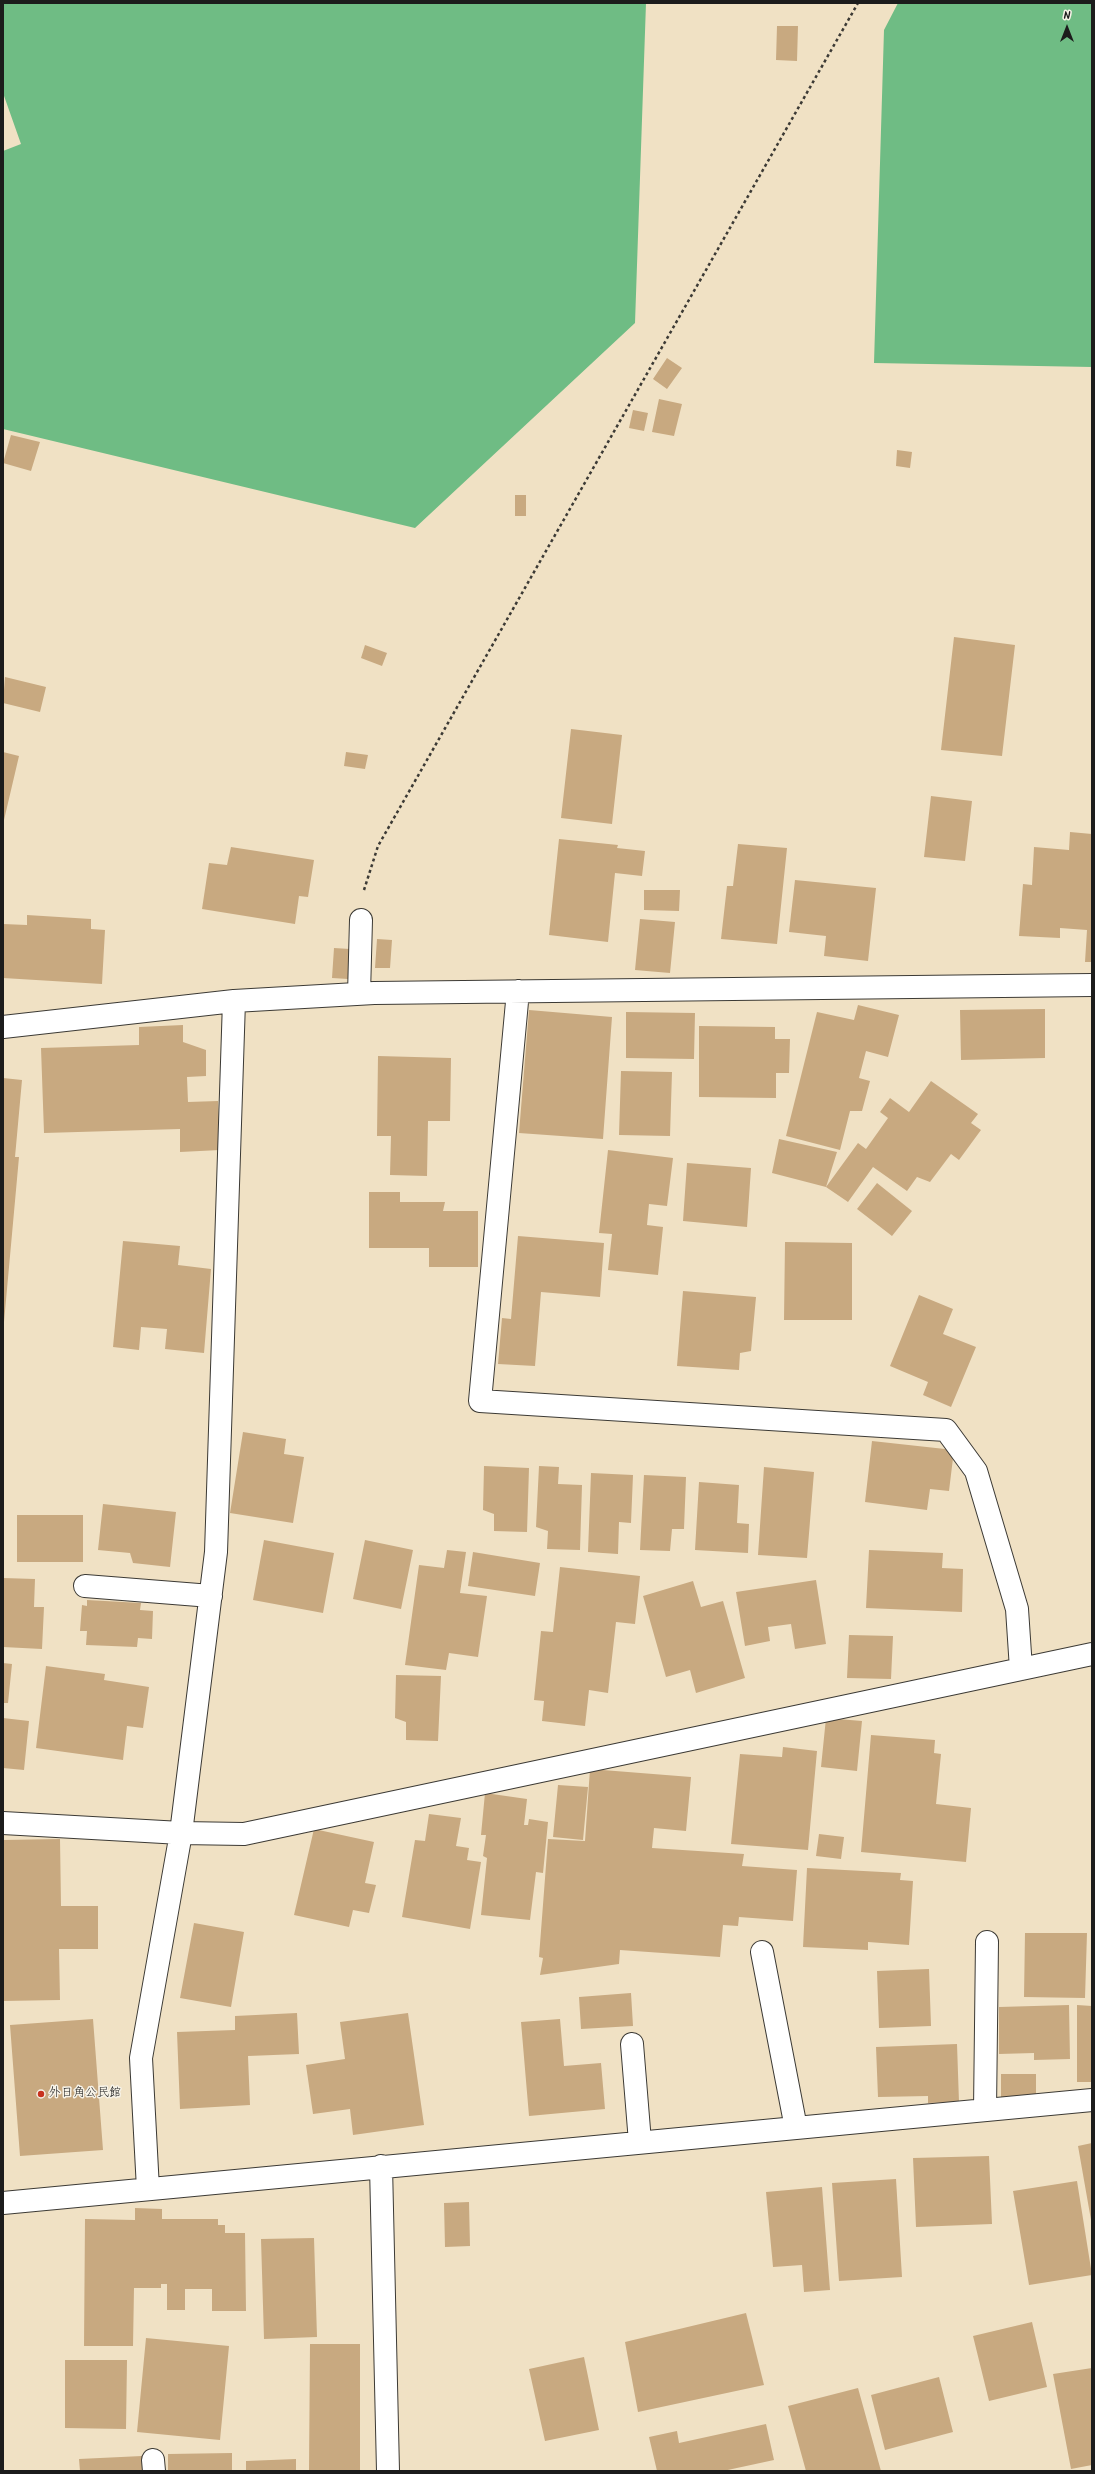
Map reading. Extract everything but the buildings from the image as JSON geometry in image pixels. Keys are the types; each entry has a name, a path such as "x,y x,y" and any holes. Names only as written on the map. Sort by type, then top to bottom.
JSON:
{"street":[{"path":"359,994 361,920"},
{"path":"3,1027 234,1001 359,994 1092,985"},
{"path":"518,991 480,1401 946,1430 976,1472 1017,1609 1021,1668"},
{"path":"148,2189 141,2058 182,1833 216,1552 234,1001"},
{"path":"85,1586 211,1596"},
{"path":"3,1823 182,1833 244,1834 1092,1654"},
{"path":"984,2110 987,1942"},
{"path":"762,1952 796,2128"},
{"path":"632,2044 640,2142"},
{"path":"3,2203 381,2166 1092,2100"},
{"path":"381,2166 388,2471"}],"path":[{"path":"361,920 365,883 378,846 858,3"}],"green space":[{"path":"3,3 646,3 635,323 415,528 3,429 3,151 21,144 3,93"},
{"path":"898,3 1092,3 1092,367 874,363 884,30"}],"place":[{"name":"外日角公民館","path":"41,2094"}]}
